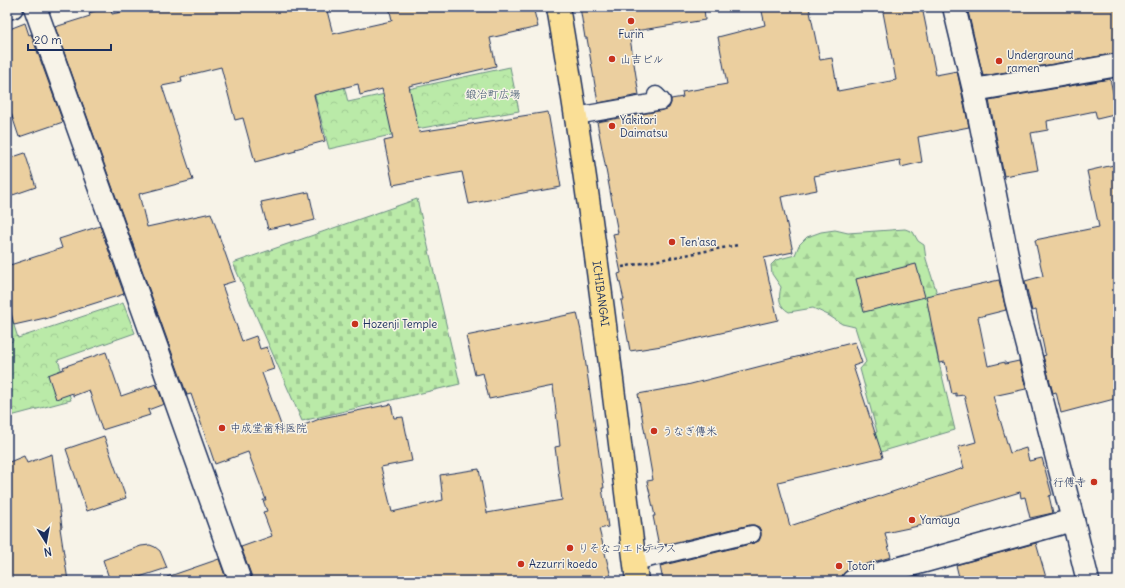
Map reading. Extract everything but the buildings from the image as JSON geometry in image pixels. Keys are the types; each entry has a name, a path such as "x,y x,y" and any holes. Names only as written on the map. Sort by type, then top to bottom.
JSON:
{"main road":[{"name":"ICHIBANGAI","path":"558,7 576,116 598,271 636,571"}],"street":[{"path":"7,8 12,7"},
{"path":"35,7 240,581"},
{"path":"954,7 974,90 1016,300 1088,581"},
{"path":"974,90 1118,65"},
{"path":"853,581 1073,520"}],"lane":[{"path":"576,116 662,101 656,95"},
{"path":"636,571 752,534"}],"path":[{"path":"598,271 738,245"}],"green space":[{"name":"鍛冶町広場","path":"332,37 348,102 510,67 519,111 422,128 329,149 301,44"},
{"path":"417,199 460,384 302,421 233,263"},
{"path":"905,229 913,232 918,241 924,245 926,259 945,324 931,329 955,430 887,450 843,467 838,448 877,432 860,369 866,362 855,327 842,324 813,308 789,312 786,310 780,302 781,287 772,274 771,265 776,260 795,255 799,245 807,237 821,232 835,230 848,233"},
{"path":"123,303 135,333 58,360 71,400 7,417 7,304 18,338"},
{"path":"7,321 13,341 7,343"}],"place":[{"name":"Furin","path":"631,21"},
{"name":"山吉ビル","path":"612,59"},
{"name":"Underground ramen","path":"999,61"},
{"name":"Yakitori Daimatsu","path":"612,126"},
{"name":"Ten'asa","path":"672,242"},
{"name":"Hozenji Temple","path":"355,324"},
{"name":"中成堂歯科医院","path":"222,428"},
{"name":"うなぎ傳米","path":"654,431"},
{"name":"行傅寺","path":"1094,482"},
{"name":"Yamaya","path":"912,520"},
{"name":"りそなコエドテラス","path":"570,548"},
{"name":"Azzurri koedo","path":"521,564"},
{"name":"Totori","path":"839,566"}]}
